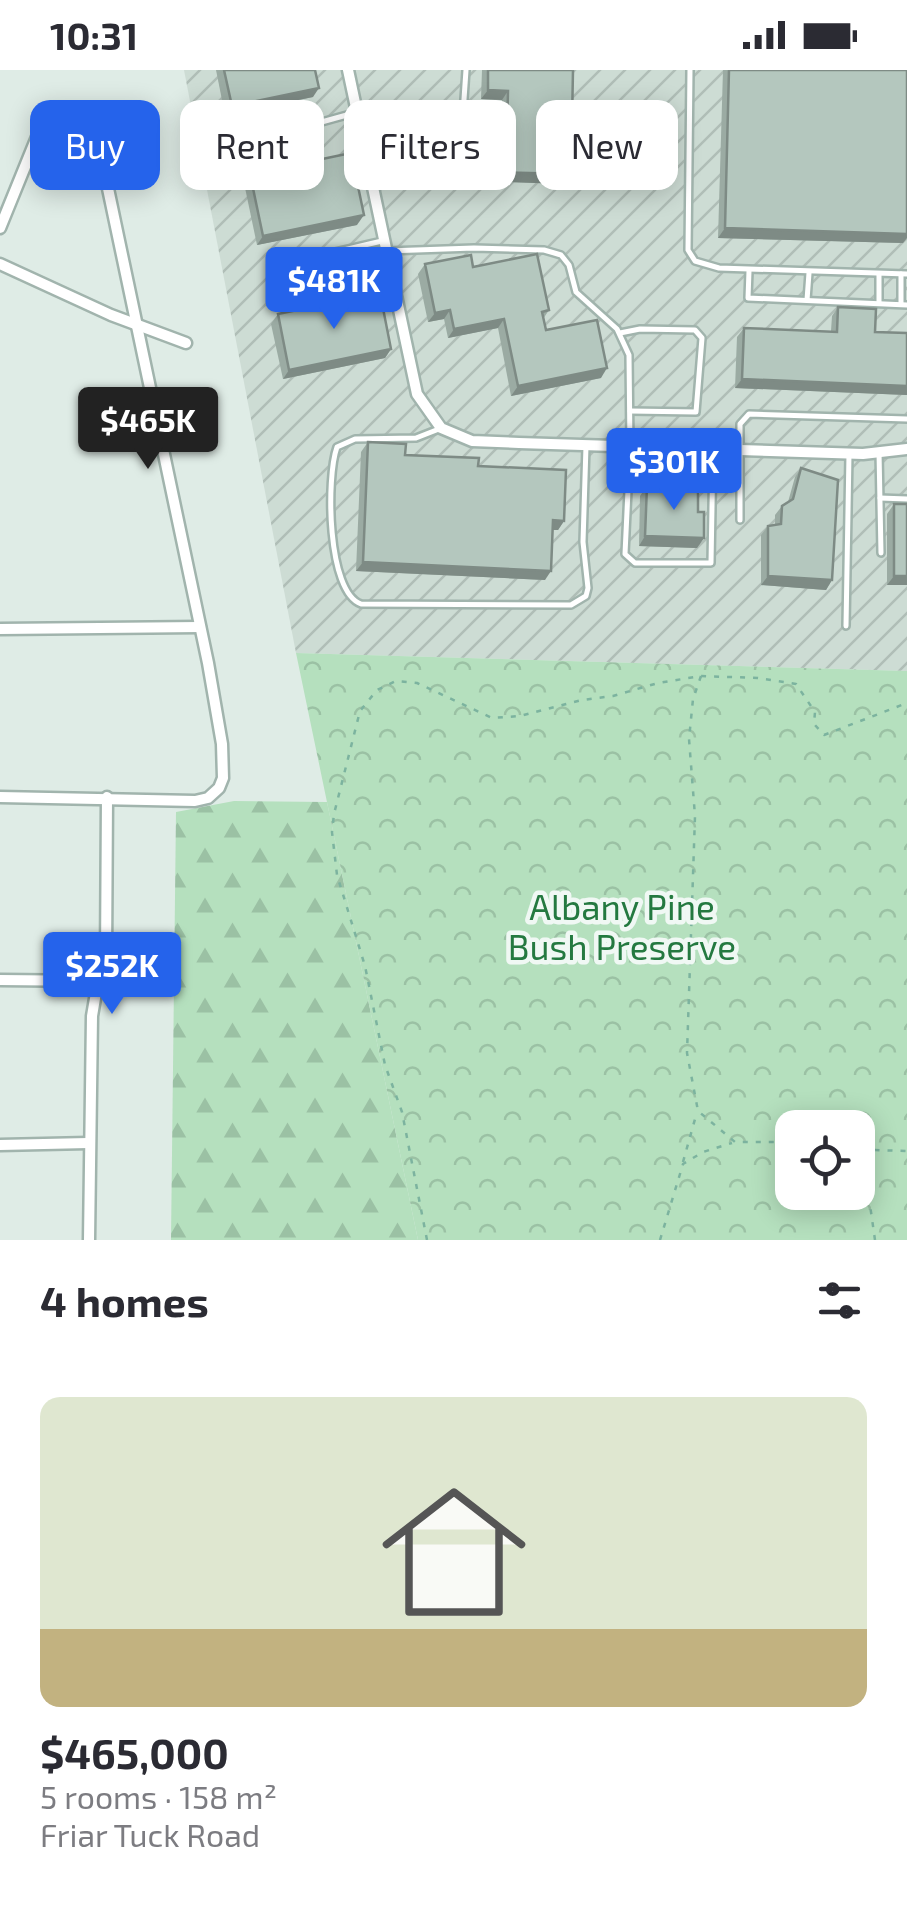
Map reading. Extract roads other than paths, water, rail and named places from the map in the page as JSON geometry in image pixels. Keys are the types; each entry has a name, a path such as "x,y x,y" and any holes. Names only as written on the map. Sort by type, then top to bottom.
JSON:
{"street":[{"path":"348,70 354,100"},
{"path":"0,228 37,137 51,128 94,148 102,160 200,626 222,744 223,778 208,798 194,801 0,797"},
{"path":"374,190 417,394 441,428 472,441 849,454 907,450"},
{"path":"0,264 186,344"},
{"path":"0,630 200,626"},
{"path":"89,1240 92,1016 106,959 107,797"},
{"path":"0,980 98,981"},
{"path":"0,1144 88,1143"}],"lane":[{"path":"464,100 466,70"},
{"path":"690,70 688,250 695,261 749,272 904,274 904,304 748,298 749,272"},
{"path":"394,284 286,308 274,271 278,264 386,246 553,251 570,265 576,292 620,334 629,355 625,554 635,564 711,562 712,451"},
{"path":"808,300 809,272"},
{"path":"878,274 879,303"},
{"path":"620,334 640,328 695,330 702,338 696,412 630,411"},
{"path":"740,520 740,424 749,414 907,418"},
{"path":"441,428 416,438 355,438 337,447 330,496 333,539 344,590 352,600 361,604 579,602 588,588 583,542 586,446"},
{"path":"879,452 881,553"},
{"path":"846,626 849,454"},
{"path":"628,482 712,484"},
{"path":"880,498 907,498"}],"park label":[{"name":"Albany Pine Bush Preserve","path":"622,926"}]}
